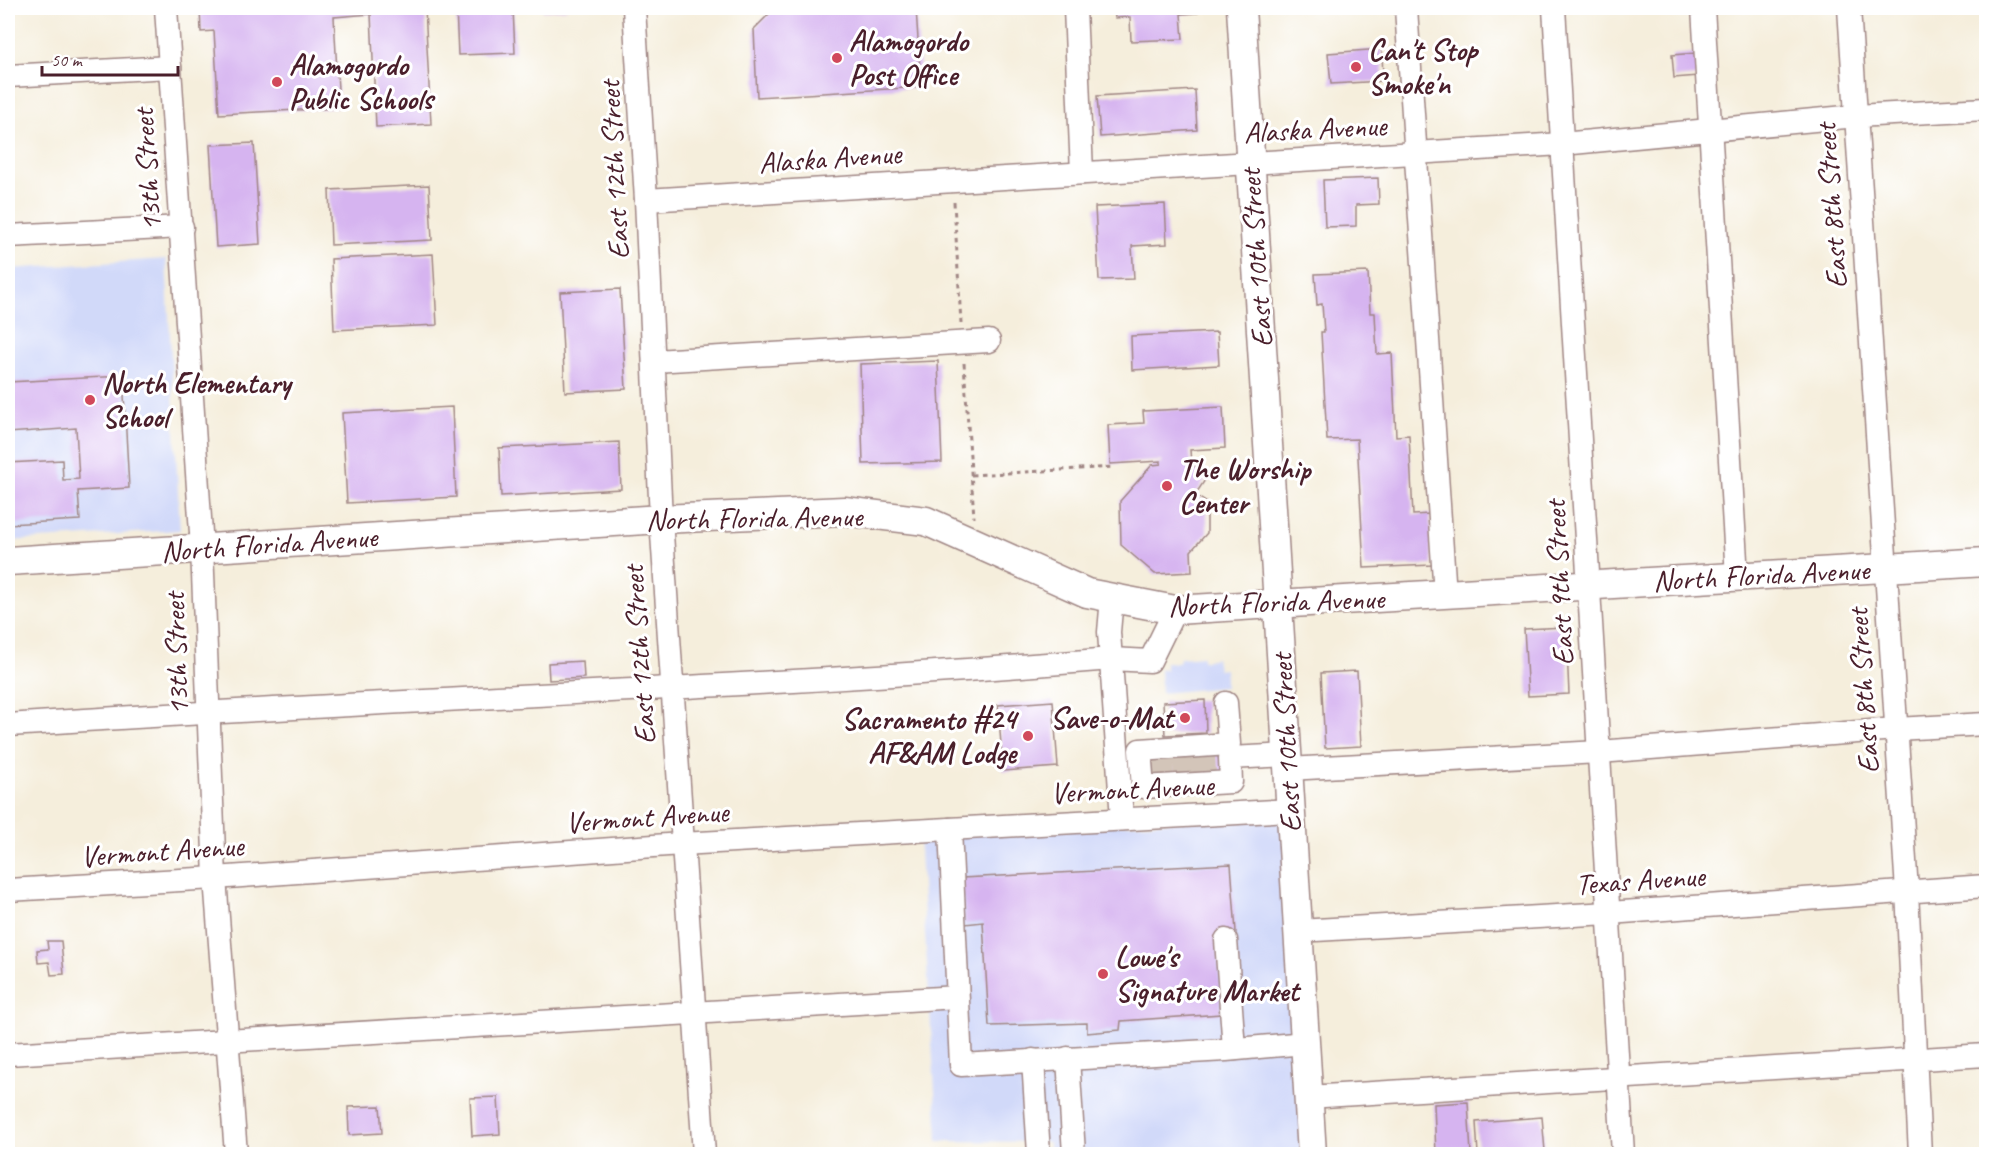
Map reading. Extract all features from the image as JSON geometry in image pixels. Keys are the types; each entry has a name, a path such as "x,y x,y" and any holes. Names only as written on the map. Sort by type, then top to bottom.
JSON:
{"main road":[{"name":"East 10th Street","path":"1241,8 1312,1155"},
{"name":"North Florida Avenue","path":"8,561 661,519 844,511 926,521 1087,593 1175,610 1986,561"}],"street":[{"name":"13th Street","path":"166,8 202,548 215,878 236,1155"},
{"name":"East 12th Street","path":"634,8 671,687 704,1155"},
{"path":"1075,8 1082,173"},
{"path":"1406,8 1445,595"},
{"name":"East 9th Street","path":"1554,8 1623,1155"},
{"path":"1703,8 1737,577"},
{"name":"East 8th Street","path":"1849,8 1907,891 1920,1155"},
{"path":"8,76 170,67"},
{"name":"Alaska Avenue","path":"646,200 1562,144 1856,116 1986,109"},
{"path":"8,236 182,226"},
{"path":"654,361 989,341"},
{"path":"1112,598 1109,632 1111,659 1175,767 1220,814"},
{"path":"8,725 208,711 671,687 1111,659 1150,661 1175,610"},
{"path":"1120,789 1175,767 1231,782 1226,703"},
{"path":"1120,789 1175,767 1230,751 1287,762 1599,752 1986,724"},
{"path":"1152,818 1175,767"},
{"path":"1120,789 1122,819"},
{"name":"Vermont Avenue","path":"8,890 215,878 681,844 1291,810"},
{"path":"950,829 961,1065 1305,1043"},
{"name":"Texas Avenue","path":"1298,931 1609,913 1986,886"},
{"path":"1226,940 1234,1049"},
{"path":"8,1054 694,1015 957,997"},
{"path":"1308,1097 1986,1055"},
{"path":"1068,1058 1074,1155"},
{"path":"1033,1060 1039,1155"}],"path":[{"path":"971,475 1114,467"}],"shaded area":[{"name":"North Elementary School","path":"166,259 180,530 8,541 8,269"},
{"path":"1202,656 1202,661 1216,658 1218,670 1225,669 1225,687 1161,693 1160,669 1166,670 1166,662 1179,663 1180,658"},
{"path":"1285,816 1305,1154 1050,1154 1049,1142 938,1141 919,835"}],"building":[{"name":"Alamogordo Public Schools","path":"200,8 425,8 431,124 376,127 371,14 334,17 339,108 219,114 214,31 201,32"},
{"path":"456,8 513,8 515,53 458,55"},
{"path":"543,8 567,8 567,9 543,11"},
{"name":"Alamogordo Post Office","path":"769,8 916,8 921,87 757,97 754,29 770,13"},
{"path":"1114,8 1198,8 1198,13 1181,14 1183,39 1131,41 1130,17 1115,18"},
{"name":"Can't Stop Smoke'n","path":"1382,49 1383,81 1331,84 1328,53"},
{"path":"1696,53 1698,76 1674,78 1672,55"},
{"path":"1195,90 1197,130 1100,137 1097,96"},
{"path":"254,143 260,244 216,247 210,145"},
{"path":"1378,178 1379,204 1356,205 1356,226 1325,227 1323,180"},
{"path":"429,185 432,240 331,245 329,190"},
{"path":"1165,204 1167,244 1132,246 1134,279 1099,280 1095,207"},
{"path":"433,254 437,325 334,330 331,259"},
{"path":"1368,272 1370,313 1375,313 1377,354 1392,353 1396,436 1409,435 1413,515 1430,514 1432,565 1364,568 1357,439 1327,440 1321,332 1324,332 1322,304 1317,305 1315,274"},
{"path":"620,289 626,389 565,392 560,292"},
{"path":"1217,332 1219,365 1132,370 1131,336"},
{"path":"938,361 942,462 863,464 860,364"},
{"path":"123,376 129,488 78,491 80,520 8,524 8,463 62,460 63,480 79,479 76,428 8,433 8,382"},
{"path":"452,407 456,497 347,503 342,413"},
{"name":"The Worship Center","path":"1223,407 1225,448 1190,450 1191,463 1207,477 1195,495 1207,503 1207,533 1191,551 1192,572 1155,574 1121,545 1120,501 1152,465 1161,464 1161,461 1110,464 1108,425 1144,423 1143,411"},
{"path":"619,442 621,489 501,496 499,448"},
{"path":"1566,627 1569,694 1528,696 1524,629"},
{"path":"583,661 584,678 549,680 548,663"},
{"path":"1357,671 1361,746 1325,748 1321,673"},
{"name":"Save-o-Mat","path":"1205,700 1206,733 1165,735 1163,702"},
{"name":"Sacramento #24 AF&AM Lodge","path":"1053,701 1058,767 1003,771 998,705"},
{"name":"Save-o-Mat","path":"1225,752 1226,772 1147,778 1145,757"},
{"name":"Lowe's Signature Market","path":"1231,864 1236,932 1217,933 1221,1014 1121,1021 1120,1030 1087,1033 1087,1023 989,1026 983,922 965,924 962,878"},
{"path":"47,941 61,941 64,974 51,975 49,962 38,963 37,950 48,949"},
{"path":"498,1097 500,1134 472,1136 470,1098"},
{"path":"1468,1102 1471,1154 1436,1154 1434,1104"},
{"path":"380,1106 382,1133 349,1135 348,1107"},
{"path":"1542,1117 1545,1151 1478,1154 1476,1122"}],"tunnel":[{"path":"1204,753 1205,774"},
{"path":"1183,755 1185,775"},
{"path":"1162,756 1163,777"}],"place":[{"name":"Alamogordo Post Office","path":"837,58"},
{"name":"Can't Stop Smoke'n","path":"1356,67"},
{"name":"Alamogordo Public Schools","path":"277,82"},
{"name":"North Elementary School","path":"90,400"},
{"name":"The Worship Center","path":"1167,486"},
{"name":"Save-o-Mat","path":"1185,718"},
{"name":"Sacramento #24 AF&AM Lodge","path":"1028,736"},
{"name":"Lowe's Signature Market","path":"1103,974"}]}
